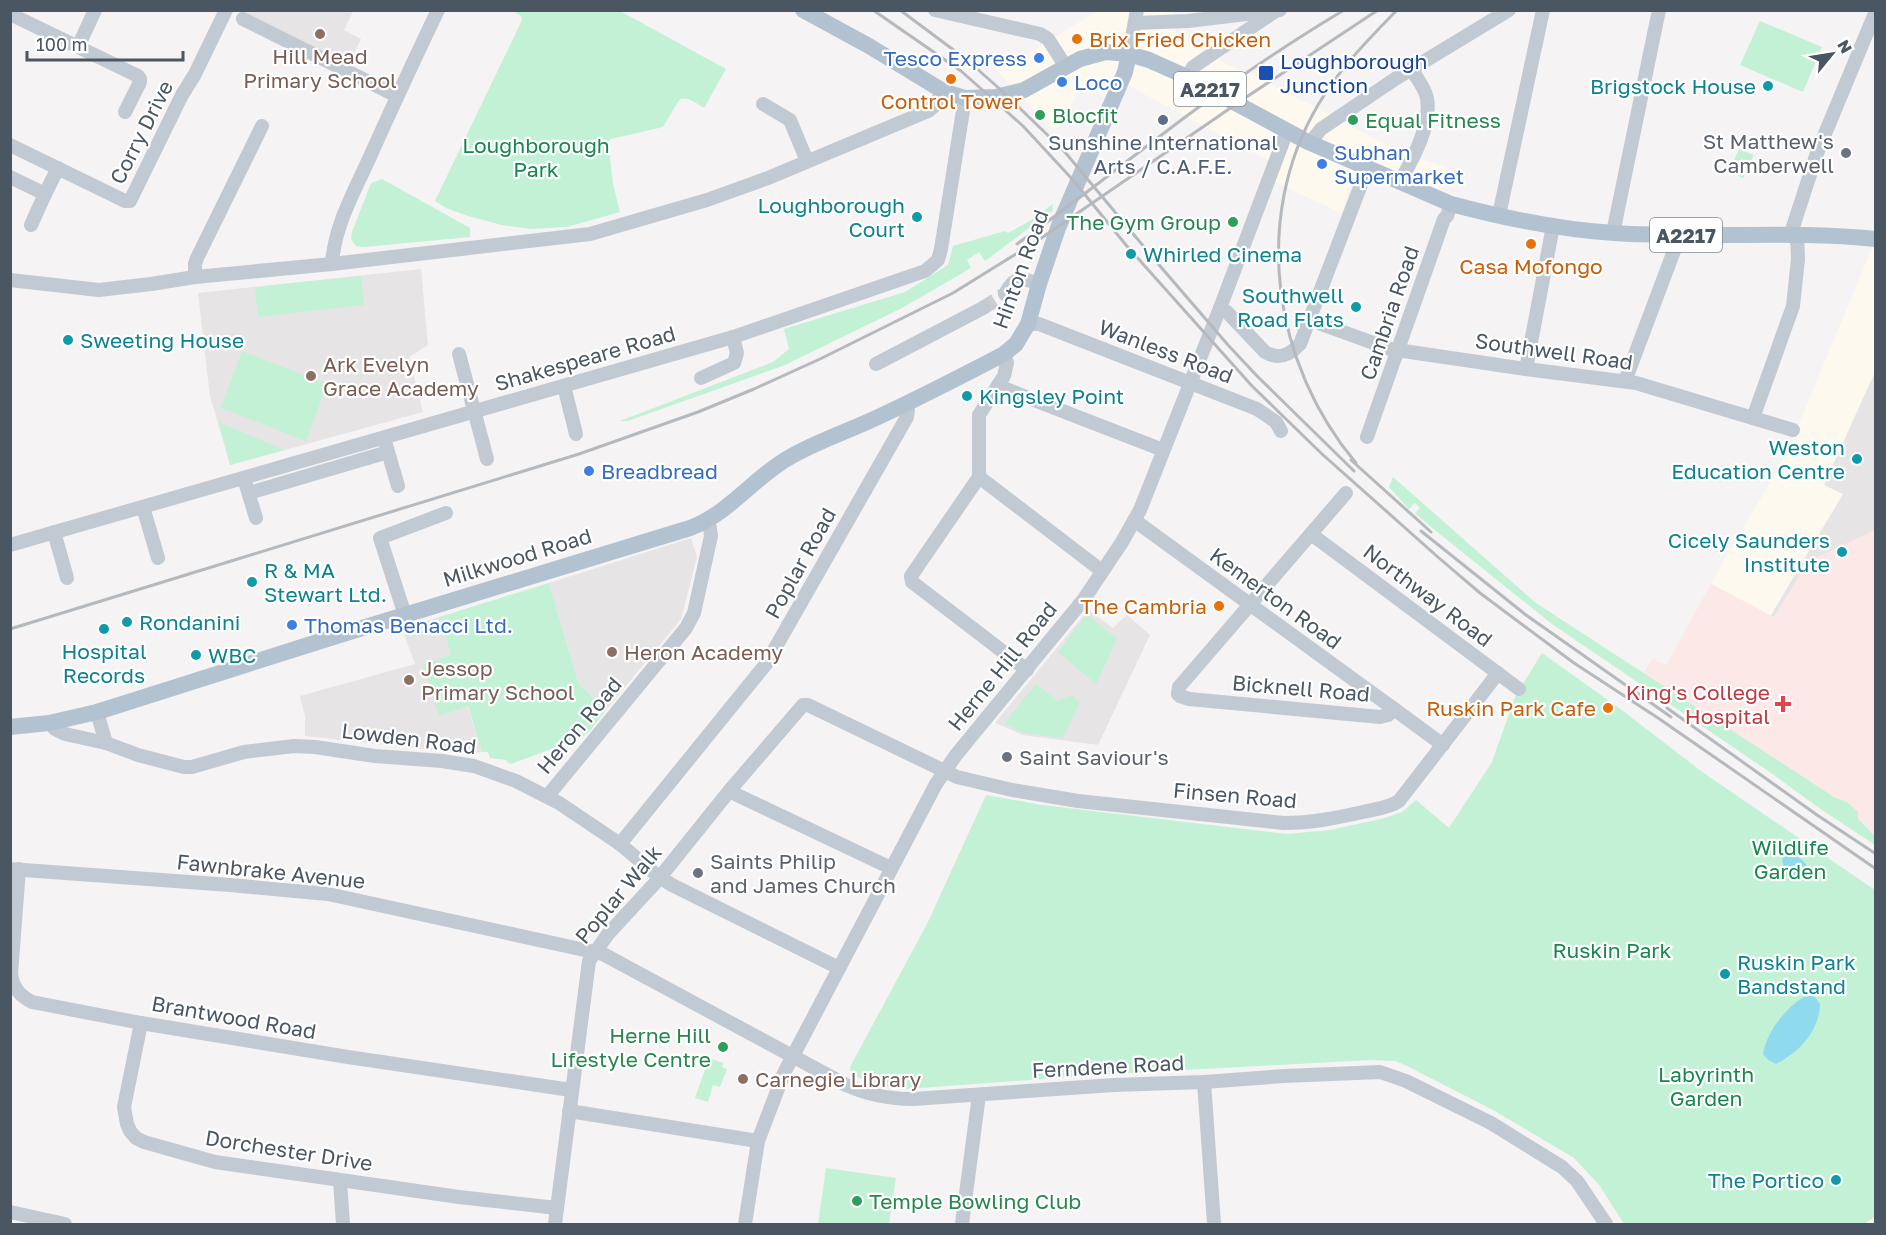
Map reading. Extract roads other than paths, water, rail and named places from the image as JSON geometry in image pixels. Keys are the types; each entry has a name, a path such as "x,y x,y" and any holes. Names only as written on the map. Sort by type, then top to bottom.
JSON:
{"main road":[{"name":"A2217","path":"803,10 944,91 965,98 996,97 1023,90 1080,59 1107,51 1129,54 1187,77 1310,143 1452,204 1553,226 1613,233 1832,235 1875,239"},
{"name":"Hinton Road","path":"1004,354 1016,344 1028,324 1058,228 1125,72 1129,54"},
{"name":"Milkwood Road","path":"10,727 49,723 97,712 675,532 706,520 730,505 786,459 906,404 1004,354"}],"street":[{"path":"78,47 96,10"},
{"name":"Corry Drive","path":"10,145 125,201 130,201 226,10"},
{"path":"332,264 340,226 397,96 438,10"},
{"path":"935,10 1040,34 1048,39 1066,67"},
{"path":"1310,143 1321,129 1411,69 1509,10"},
{"path":"1499,214 1543,10"},
{"path":"1613,233 1659,10"},
{"path":"1129,54 1136,17 1184,22 1278,11"},
{"path":"1187,77 1193,67 1278,11"},
{"path":"1753,418 1793,306 1798,259 1793,235 1817,153 1875,11"},
{"path":"10,14 138,76 140,79 125,112"},
{"path":"243,19 397,96"},
{"path":"1400,182 1419,147 1427,109 1426,94 1411,69"},
{"path":"10,280 99,290 195,277 332,264 590,234 717,196 768,178 928,111 944,91"},
{"name":"Shakespeare Road","path":"10,545 733,337 926,271 938,260 941,249 965,98"},
{"path":"763,104 790,120 807,161"},
{"path":"195,277 197,258 262,126"},
{"name":"Herne Hill Road","path":"745,1224 758,1141 792,1057 944,770 1084,598 1142,505 1220,309 1287,130"},
{"path":"31,225 58,168"},
{"path":"1220,309 1227,312 1265,352 1273,357 1294,350 1300,344 1367,169"},
{"path":"10,177 45,194"},
{"name":"Cambria Road","path":"1367,437 1444,219 1452,204"},
{"path":"1526,369 1553,226"},
{"path":"1625,381 1680,235"},
{"path":"1005,294 1016,279 1022,278 1039,284"},
{"path":"876,364 982,308"},
{"name":"Southwell Road","path":"1310,316 1321,324 1397,350 1636,382 1793,430"},
{"name":"Wanless Road","path":"1028,324 1039,324 1257,409 1272,418 1281,431"},
{"path":"701,378 734,363 737,353 733,337"},
{"path":"459,354 487,459"},
{"name":"Hinton Road","path":"980,477 979,415 998,386 1006,368 1007,360 1004,354"},
{"path":"564,386 576,434"},
{"path":"998,386 1163,450"},
{"name":"Poplar Road","path":"620,844 771,657 906,417 909,410 906,404"},
{"path":"384,437 398,486"},
{"path":"249,493 388,452"},
{"path":"1027,670 911,579 911,573 980,477 1102,571"},
{"path":"244,478 256,518"},
{"path":"1250,606 1346,494"},
{"path":"143,507 158,558"},
{"path":"405,615 380,538 446,513"},
{"name":"Heron Road","path":"549,797 691,621 711,536 706,520"},
{"name":"Kemerton Road","path":"1134,520 1394,709"},
{"path":"54,532 67,578"},
{"name":"Northway Road","path":"1311,534 1518,689"},
{"name":"Bicknell Road","path":"1250,606 1179,687 1180,696 1189,699 1380,717 1388,715 1394,709 1443,745"},
{"name":"Finsen Road","path":"803,705 808,705 957,777 981,784 1078,801 1298,823 1319,822 1396,803 1498,674"},
{"name":"Poplar Walk","path":"555,1224 589,961 608,934 659,877 803,705"},
{"path":"97,712 105,743"},
{"name":"Lowden Road","path":"49,723 65,734 105,743 184,767 192,767 244,752 294,746 320,747 375,756 474,766 516,781 549,797 620,844 659,877 839,968"},
{"path":"730,790 891,868"},
{"name":"Fawnbrake Avenue","path":"15,869 328,894 595,952"},
{"name":"Brantwood Road","path":"15,869 10,974 15,988 32,1002 348,1058 571,1090"},
{"name":"Ferndene Road","path":"595,952 603,954 858,1091 878,1096 913,1099 1371,1071 1390,1075 1491,1123 1562,1167 1578,1180 1606,1224"},
{"name":"Dorchester Drive","path":"141,1023 124,1107 126,1124 136,1138 144,1142 215,1162 478,1200 557,1208"},
{"path":"1204,1082 1214,1224"},
{"path":"962,1224 979,1095"},
{"path":"569,1111 758,1141"},
{"path":"340,1181 343,1224"},
{"path":"10,1212 65,1224"}],"water":[{"path":"1791,853 1807,866 1811,872 1808,877 1801,880 1784,867 1782,860 1784,855"},
{"path":"1807,995 1814,996 1820,1004 1812,1032 1792,1054 1776,1064 1768,1060 1763,1054 1773,1028 1793,1005"}],"tunnel":[{"path":"983,308 1005,294"}],"railway":[{"path":"873,10 961,71 1023,126 1073,180 1126,245 1252,386 1322,454 1439,558 1480,593 1574,663 1658,718 1876,869"},
{"path":"900,10 967,60 1064,151 1228,345 1354,471"},
{"path":"1017,244 1220,91 1344,10"},
{"path":"10,629 579,454 698,412 754,389 953,293 1040,239 1378,10"},
{"path":"1356,463 1328,424 1306,381 1290,336 1281,290 1279,242 1284,195 1297,149 1318,105 1345,67 1397,10"},
{"path":"1351,460 1431,532"},
{"path":"1421,531 1526,615 1671,717"},
{"path":"1667,708 1817,815 1876,854"}],"place":[{"name":"Hill Mead Primary School","path":"320,34"},
{"name":"Brix Fried Chicken","path":"1077,39"},
{"name":"Tesco Express","path":"1039,58"},
{"name":"Loughborough Junction","path":"1266,73"},
{"name":"Control Tower","path":"951,79"},
{"name":"Loco","path":"1062,82"},
{"name":"Brigstock House","path":"1768,86"},
{"name":"Blocfit","path":"1040,115"},
{"name":"Sunshine International Arts / C.A.F.E.","path":"1163,120"},
{"name":"Equal Fitness","path":"1353,120"},
{"name":"St Matthew's Camberwell","path":"1846,153"},
{"name":"Subhan Supermarket","path":"1322,164"},
{"name":"Loughborough Court","path":"917,217"},
{"name":"The Gym Group","path":"1233,222"},
{"name":"Casa Mofongo","path":"1531,244"},
{"name":"Whirled Cinema","path":"1131,254"},
{"name":"Southwell Road Flats","path":"1356,307"},
{"name":"Sweeting House","path":"68,340"},
{"name":"Ark Evelyn Grace Academy","path":"311,376"},
{"name":"Kingsley Point","path":"967,396"},
{"name":"Weston Education Centre","path":"1857,459"},
{"name":"Breadbread","path":"589,471"},
{"name":"Cicely Saunders Institute","path":"1842,552"},
{"name":"R & MA Stewart Ltd.","path":"252,582"},
{"name":"The Cambria","path":"1219,606"},
{"name":"Rondanini","path":"127,622"},
{"name":"Thomas Benacci Ltd.","path":"292,625"},
{"name":"Hospital Records","path":"104,629"},
{"name":"Heron Academy","path":"612,652"},
{"name":"WBC","path":"196,655"},
{"name":"Jessop Primary School","path":"409,680"},
{"name":"King's College Hospital","path":"1783,704"},
{"name":"Ruskin Park Cafe","path":"1608,708"},
{"name":"Saint Saviour's","path":"1007,757"},
{"name":"Saints Philip and James Church","path":"698,873"},
{"name":"Ruskin Park Bandstand","path":"1725,974"},
{"name":"Herne Hill Lifestyle Centre","path":"723,1047"},
{"name":"Carnegie Library","path":"743,1079"},
{"name":"The Portico","path":"1836,1180"},
{"name":"Temple Bowling Club","path":"857,1201"}],"park label":[{"name":"Loughborough Park","path":"536,157"},
{"name":"Wildlife Garden","path":"1790,859"},
{"name":"Ruskin Park","path":"1612,950"},
{"name":"Labyrinth Garden","path":"1706,1086"}]}
